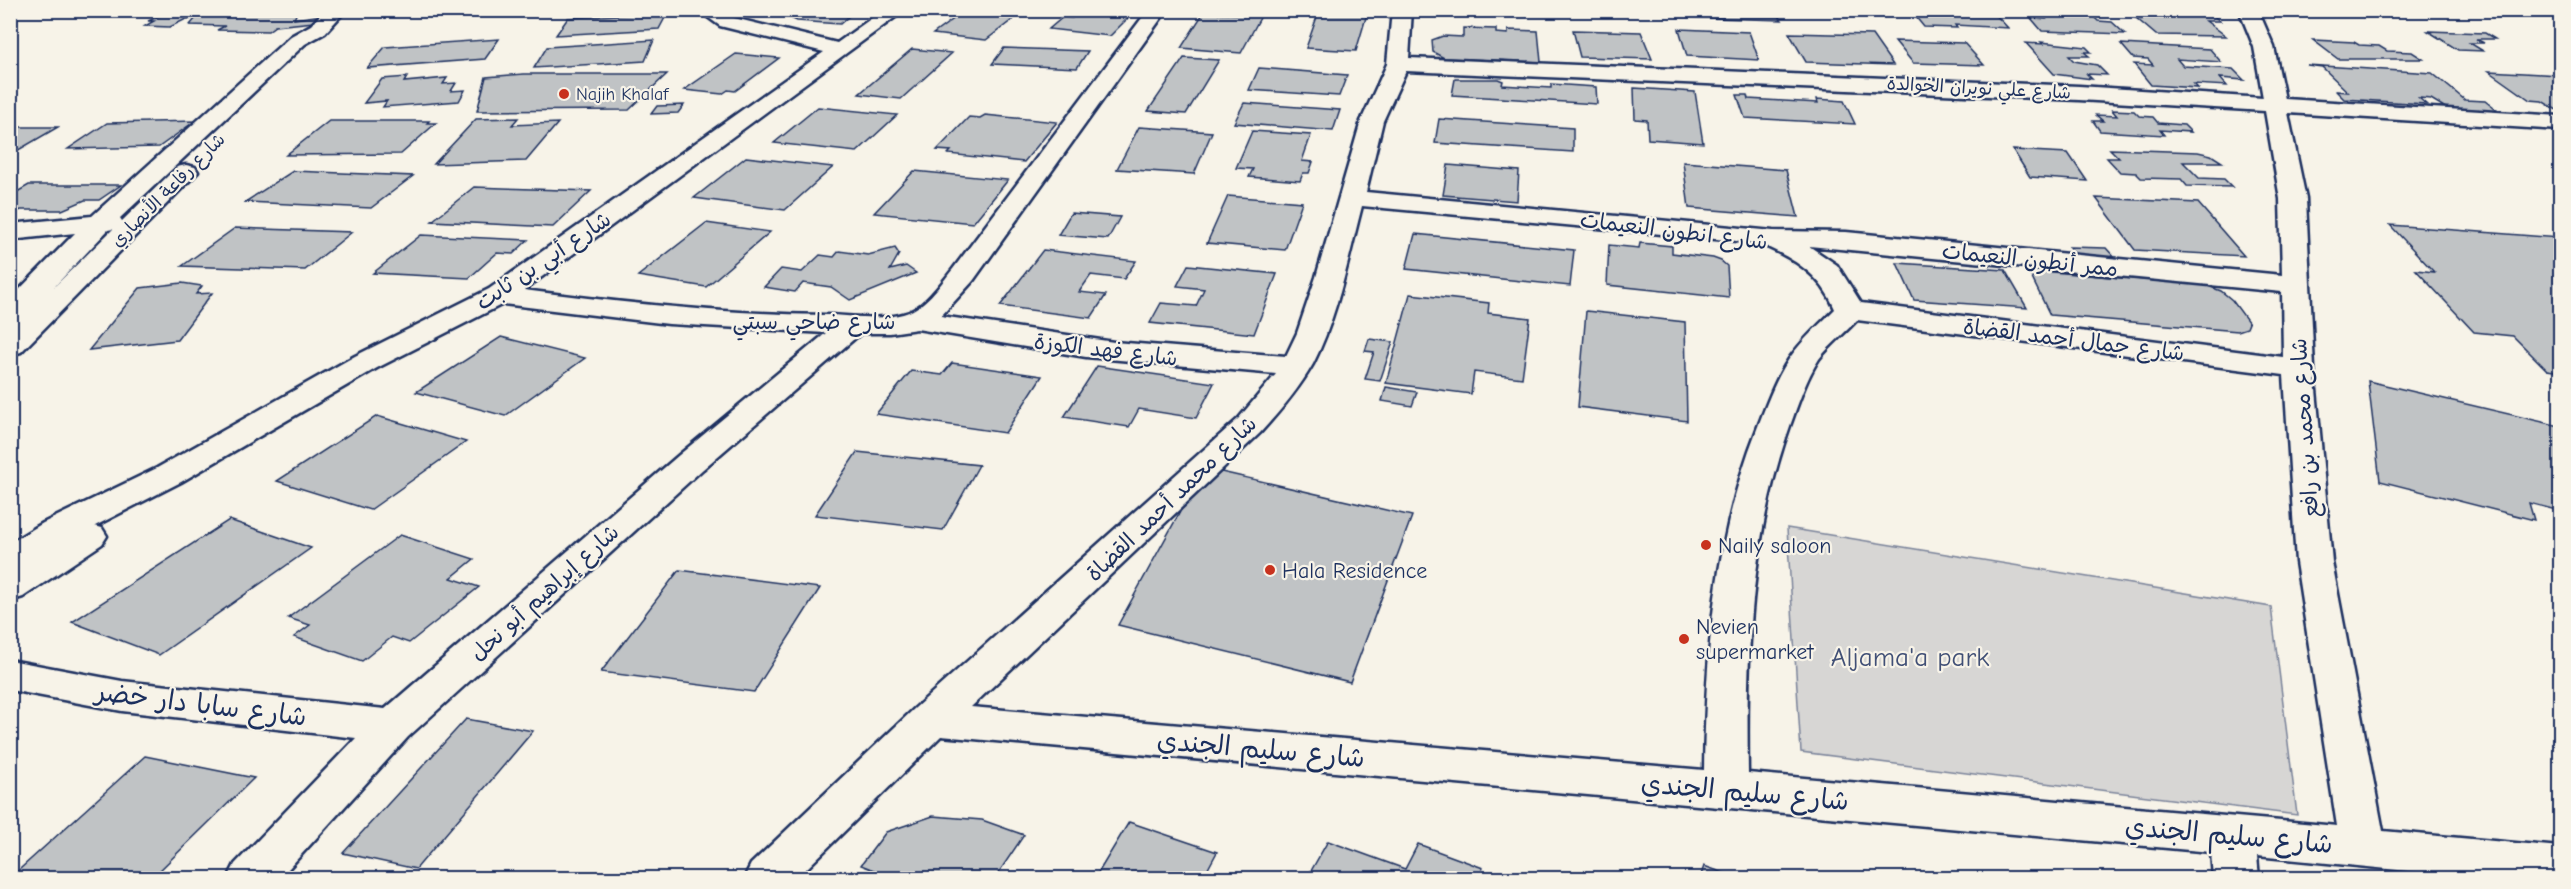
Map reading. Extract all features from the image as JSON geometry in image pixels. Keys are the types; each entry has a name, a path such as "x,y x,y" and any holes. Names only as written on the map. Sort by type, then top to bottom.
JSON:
{"street":[{"name":"شارع رفاعة الأنصاري","path":"10,316 93,230 298,40 318,29 337,10"},
{"path":"707,10 727,22 841,50"},
{"name":"شارع أبي بن ثابت","path":"10,560 56,531 169,475 366,362 499,294 896,10"},
{"name":"شارع ضاحي سبتي","path":"499,294 699,319 764,324 854,324 917,320 938,303 963,275 1158,10"},
{"name":"شارع محمد أحمد القضاة","path":"767,879 930,720 1055,609 1249,426 1276,396 1297,365 1316,322 1372,121 1398,64 1402,10"},
{"name":"شارع محمد بن رافع","path":"2248,10 2264,47 2294,199 2299,368 2314,562 2363,848"},
{"name":"شارع رفاعة الأنصاري","path":"10,346 317,41 318,29"},
{"name":"شارع علي نويران الخوالدة","path":"1398,64 1972,88 2560,123"},
{"name":"شارع انطون النعيمات","path":"1352,198 1763,236 1786,245 1825,268 1843,292 1850,310"},
{"path":"10,232 131,227"},
{"path":"10,245 93,230"},
{"name":"ممر أنطون النعيمات","path":"1763,236 1846,240 2296,285"},
{"path":"1726,791 1725,692 1735,589 1745,519 1758,467 1769,436 1804,359 1850,310"},
{"name":"شارع جمال أحمد القضاة","path":"1850,310 2299,368"},
{"name":"شارع فهد الكوزة","path":"917,320 1021,339 1101,350 1225,363 1297,365"},
{"name":"شارع إبراهيم أبو نحل","path":"251,879 393,726 691,462 854,324"},
{"name":"شارع أبي بن ثابت","path":"10,588 101,527 169,475"},
{"path":"10,546 56,531"},
{"name":"شارع سابا دار خضر","path":"10,675 123,696 393,726"},
{"name":"شارع سليم الجندي","path":"930,720 1726,791 2023,815 2234,858 2363,848 2560,867"}],"green space":[{"name":"Aljama'a park","path":"1787,528 2271,607 2297,815 1801,752"}],"building":[{"path":"162,10 298,10 294,19 316,16 314,22 275,26 268,31 217,30 225,26 190,25 196,18 186,19 170,27 145,26 154,21 148,21 168,12 159,12"},
{"path":"773,10 856,10 840,24 797,21"},
{"path":"966,10 1025,10 986,40 933,34"},
{"path":"1071,10 1136,10 1110,36 1049,29 1063,17 1072,18 1078,13 1069,12"},
{"path":"1676,10 1738,10 1740,15 1779,16 1782,20 1678,17"},
{"path":"1910,10 1991,10 2008,28 1955,25 1957,28 1924,27"},
{"path":"2038,10 2087,10 2098,21 2112,22 2125,34 2042,31 2031,18 2046,19"},
{"path":"2139,10 2206,10 2220,21 2206,21 2226,36 2156,35 2136,18 2149,18"},
{"path":"1319,11 1367,14 1356,51 1306,48"},
{"path":"668,12 659,29 556,35 568,18"},
{"path":"1204,12 1261,16 1241,53 1181,48"},
{"path":"1463,28 1496,29 1496,33 1508,34 1508,30 1538,31 1541,62 1444,58 1433,52 1432,40 1443,36 1463,37"},
{"path":"1679,29 1749,32 1759,60 1687,56"},
{"path":"1573,30 1641,32 1652,59 1580,57"},
{"path":"2428,31 2485,33 2495,39 2476,39 2484,43 2470,43 2483,51 2458,50"},
{"path":"1789,33 1872,35 1893,65 1806,62"},
{"path":"499,39 485,59 367,68 385,47"},
{"path":"654,40 645,61 534,68 547,47"},
{"path":"2313,40 2379,46 2387,51 2412,52 2423,59 2338,59"},
{"path":"1895,41 1964,43 1984,65 1913,63"},
{"path":"2041,42 2086,47 2091,52 2084,52 2089,56 2069,56 2074,61 2097,65 2107,75 2087,74 2092,79 2054,74 2026,43 2043,44"},
{"path":"2121,44 2210,49 2221,62 2177,59 2183,66 2233,69 2244,80 2220,78 2227,86 2194,84 2198,88 2151,85 2134,64 2153,65 2148,59 2133,58"},
{"path":"1004,48 1088,51 1077,68 992,64"},
{"path":"912,49 952,53 901,99 859,94"},
{"path":"736,54 779,58 735,91 728,90 722,94 684,90"},
{"path":"1184,58 1219,60 1186,114 1148,111"},
{"path":"2307,65 2432,73 2465,100 2485,101 2504,116 2454,113 2431,99 2419,98 2426,104 2344,99 2336,91 2348,92 2322,67"},
{"path":"1259,68 1347,75 1339,96 1249,90"},
{"path":"2489,71 2560,75 2560,112 2542,101 2530,100"},
{"name":"Najih Khalaf","path":"524,74 667,74 629,110 477,111 486,77"},
{"path":"407,77 404,82 447,78 443,84 456,83 451,91 465,90 459,101 383,107 387,101 364,103 382,79"},
{"path":"1455,79 1498,79 1503,81 1502,85 1551,88 1551,84 1596,87 1597,104 1452,95"},
{"path":"1634,88 1695,92 1703,143 1648,139 1647,120 1635,119"},
{"path":"1737,95 1747,95 1748,99 1818,103 1817,99 1844,101 1855,124 1745,118"},
{"path":"1244,103 1340,110 1333,131 1234,123"},
{"path":"684,105 678,113 651,114 657,106"},
{"path":"818,107 897,115 857,152 774,143"},
{"path":"2112,110 2134,111 2139,116 2153,117 2158,123 2184,125 2191,132 2160,130 2164,135 2100,131 2093,121 2103,121 2096,115 2117,116"},
{"path":"985,115 1057,122 1024,162 948,154 951,151 937,150 969,117 980,118"},
{"path":"518,118 512,125 558,123 526,161 434,164 476,119"},
{"path":"1439,119 1573,128 1573,152 1435,143"},
{"path":"195,121 159,147 68,149 107,123"},
{"path":"329,121 429,121 427,123 436,123 401,154 286,155"},
{"path":"10,127 58,127 15,152 10,152"},
{"path":"1139,127 1212,132 1194,174 1117,169"},
{"path":"1252,131 1311,135 1302,161 1313,162 1309,173 1303,173 1300,181 1249,177 1253,169 1236,168"},
{"path":"2110,149 2198,152 2211,155 2222,162 2183,162 2199,178 2224,179 2232,187 2187,186 2181,179 2141,178 2136,173 2120,172 2107,158 2119,158"},
{"path":"2013,150 2068,153 2087,181 2030,177"},
{"path":"746,157 833,167 785,210 694,198"},
{"path":"1683,162 1786,170 1798,217 1689,208"},
{"path":"1448,165 1519,171 1517,201 1443,195"},
{"path":"293,171 413,176 371,208 245,202"},
{"path":"914,171 1008,180 973,223 874,213"},
{"path":"29,185 121,185 99,200 85,200 62,210 21,210 10,215 10,196"},
{"path":"474,187 591,191 553,227 432,221"},
{"path":"1228,196 1302,202 1285,250 1207,243"},
{"path":"2096,198 2198,203 2244,256 2135,250"},
{"path":"1071,213 1120,217 1108,239 1058,235"},
{"path":"706,223 770,232 706,287 638,276"},
{"path":"2390,225 2560,238 2560,372 2547,370 2513,336 2474,332 2416,270 2434,272"},
{"path":"235,228 352,232 305,270 182,266"},
{"path":"1415,234 1574,250 1570,286 1406,269"},
{"path":"421,235 528,240 513,254 497,253 469,278 373,273"},
{"path":"1640,243 1672,246 1672,253 1721,261 1727,266 1729,298 1607,285 1609,245 1639,248"},
{"path":"2069,247 2106,248 2117,260 2079,259"},
{"path":"895,248 899,254 890,270 906,266 916,273 850,300 831,287 803,283 795,292 764,287 781,269 802,272 820,255 834,257 839,251 868,255"},
{"path":"1043,250 1136,261 1124,279 1091,275 1079,292 1106,295 1091,318 1000,306"},
{"path":"1897,263 2005,270 2027,308 1914,300"},
{"path":"1188,265 1277,274 1254,334 1150,323 1161,303 1196,306 1204,289 1177,286"},
{"path":"2028,270 2205,285 2221,291 2232,300 2249,323 2247,328 2238,331 2050,315"},
{"path":"182,283 202,286 196,294 212,293 177,340 89,350 140,288"},
{"path":"1410,294 1489,303 1488,313 1530,318 1522,378 1474,372 1471,394 1386,383"},
{"path":"1586,311 1685,322 1687,421 1578,407"},
{"path":"501,337 585,358 505,416 416,392"},
{"path":"1369,339 1393,342 1380,381 1365,379 1374,352 1365,351"},
{"path":"952,363 1042,376 1005,433 876,414 911,371 942,375"},
{"path":"1097,366 1214,383 1196,418 1139,409 1129,427 1064,417"},
{"path":"2368,381 2560,426 2560,511 2529,503 2534,520 2380,481"},
{"path":"1386,387 1417,392 1412,406 1382,401"},
{"path":"377,416 466,442 370,510 277,481"},
{"path":"857,452 979,465 943,530 815,515"},
{"name":"Hala Residence","path":"1204,468 1412,516 1350,682 1118,625"},
{"path":"229,520 311,548 159,655 72,622"},
{"path":"400,535 474,559 451,578 479,587 409,643 392,637 362,661 294,637 310,625 288,618"},
{"path":"679,570 820,588 754,692 601,672"},
{"path":"466,719 533,731 416,869 343,853"},
{"path":"145,756 254,778 152,878 10,878"},
{"path":"933,816 982,820 1024,835 995,878 880,878 884,874 861,865 886,832"},
{"path":"1129,822 1217,852 1203,878 1095,878"},
{"path":"1328,841 1405,869 1418,844 1483,868 1479,878 1307,878"},
{"path":"1704,866 1738,878 1700,878"}],"place":[{"name":"Najih Khalaf","path":"564,94"},
{"name":"Naily saloon","path":"1706,545"},
{"name":"Hala Residence","path":"1270,570"},
{"name":"Nevien supermarket","path":"1684,639"}]}
